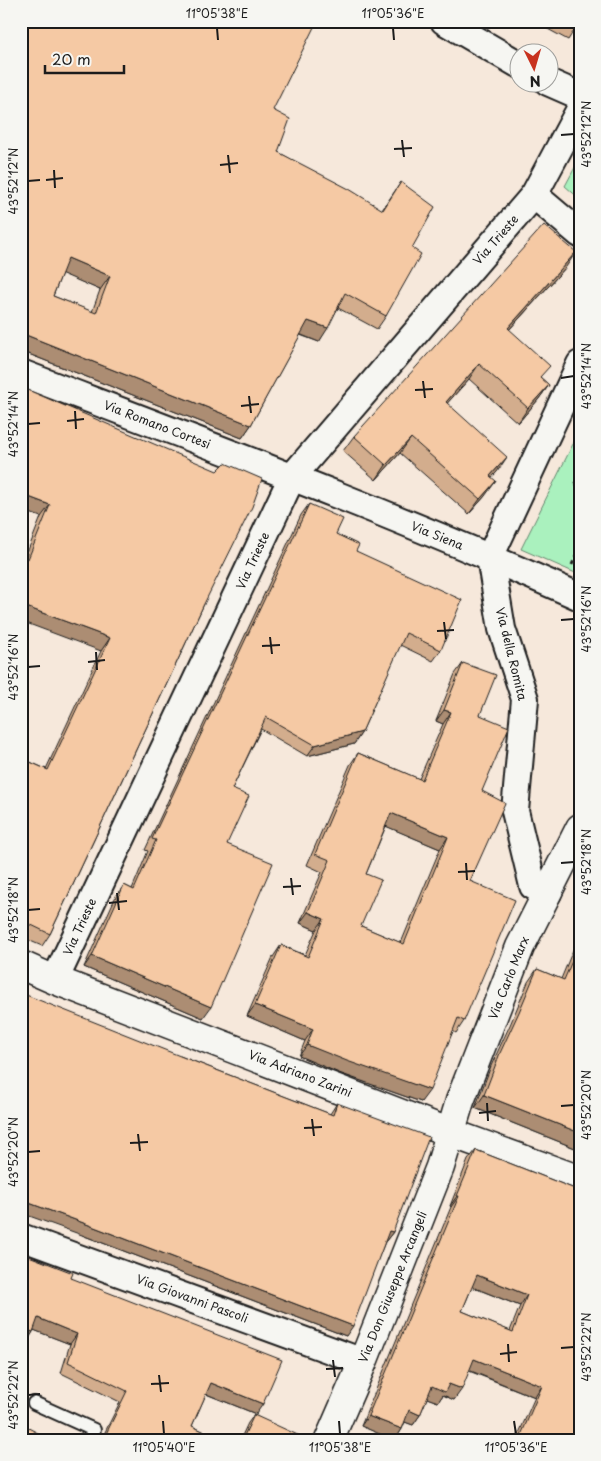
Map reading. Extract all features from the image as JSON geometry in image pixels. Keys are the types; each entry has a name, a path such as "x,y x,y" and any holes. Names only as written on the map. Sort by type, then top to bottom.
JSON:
{"street":[{"path":"444,21 508,58"},
{"path":"558,86 580,96"},
{"path":"580,109 534,195 580,234"},
{"name":"Via Trieste","path":"55,980 292,477 534,195"},
{"path":"490,557 580,364"},
{"name":"Via Romano Cortesi","path":"21,373 292,477"},
{"name":"Via Siena","path":"292,477 490,557 580,597"},
{"name":"Via della Romita","path":"490,557 502,629 525,698 515,811 534,886 548,893"},
{"name":"Via Carlo Marx","path":"451,1133 460,1101 520,947 580,828"},
{"name":"Via Adriano Zarini","path":"21,965 55,980 451,1133 580,1180"},
{"name":"Via Don Giuseppe Arcangeli","path":"330,1440 440,1167 451,1133"},
{"name":"Via Giovanni Pascoli","path":"21,1237 363,1362"}],"lane":[{"path":"34,1402 94,1430 89,1440"}],"path":[{"path":"580,475 576,482 580,493"}],"green space":[{"path":"580,158 580,199 565,186"},
{"path":"580,430 580,575 521,549"}],"building":[{"path":"21,21 317,21 273,110 290,119 278,152 349,189 383,210 401,182 435,207 412,248 421,254 386,316 345,293 328,328 308,321 251,425 21,333","holes":["68,258 110,276 96,313 53,296"]},
{"path":"570,21 580,21 580,22 578,26"},
{"path":"544,225 576,252 508,328 550,366 540,377 549,385 528,408 479,364 446,402 507,457 490,476 496,481 480,499 411,438 386,465 354,436"},
{"path":"21,387 217,471 225,463 262,479 252,507 204,604 50,934 21,920 21,758 48,770 110,638 21,605 21,556 28,559 50,505 21,494"},
{"path":"309,504 343,519 336,534 359,545 356,551 462,600 441,650 406,633 362,732 315,745 266,717 232,789 249,796 227,844 273,863 211,1007 92,956 124,885 134,890 156,840 152,839"},
{"path":"463,663 496,675 480,715 509,727 482,791 505,803 470,881 515,900 464,1021 458,1018 430,1090 307,1045 313,1029 255,1005 281,945 308,957 324,919 308,912 330,860 315,854 358,753 422,780 451,712 444,710","holes":["391,813 448,837 404,944 361,926 381,880 366,874"]},
{"path":"580,942 580,1133 484,1095 500,1053 537,969 564,980"},
{"path":"21,979 25,980 21,989"},
{"path":"21,993 333,1115 337,1103 429,1137 393,1232 389,1231 353,1326 21,1200"},
{"path":"476,1150 580,1191 580,1423 572,1440 519,1440 542,1386 474,1359 462,1389 449,1384 445,1392 432,1386 420,1415 409,1410 402,1429 368,1416 459,1196 457,1196","holes":["477,1275 527,1295 513,1332 462,1311"]},
{"path":"21,1253 73,1273 71,1278 282,1360 263,1404 211,1383 192,1426 222,1440 103,1440 127,1391 68,1362 77,1334 38,1318 33,1332 21,1328"},
{"path":"254,1415 302,1437 300,1440 242,1440"},
{"path":"21,1424 51,1440 21,1440"}]}
